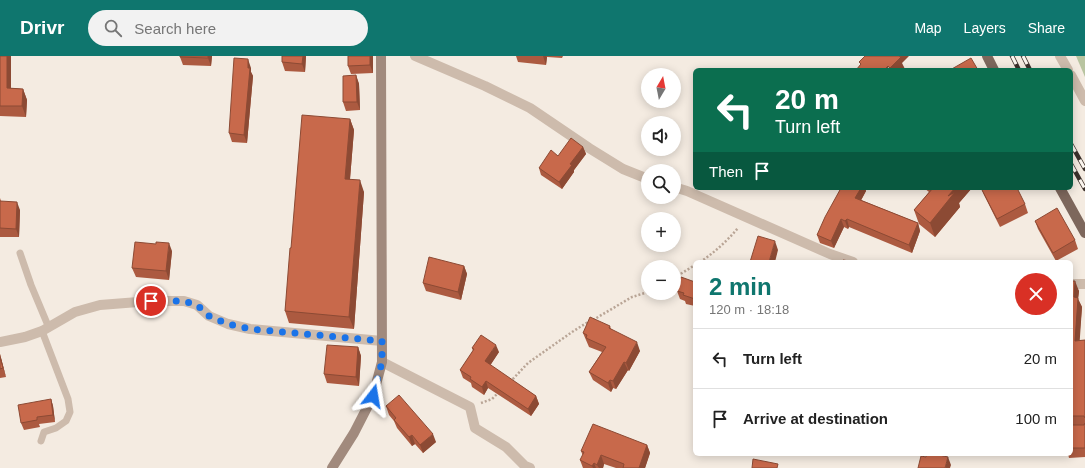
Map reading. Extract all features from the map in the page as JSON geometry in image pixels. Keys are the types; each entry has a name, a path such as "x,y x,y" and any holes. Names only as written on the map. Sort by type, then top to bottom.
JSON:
{"main road":[{"path":"986,56 993,68"},
{"path":"1061,190 1085,233"}],"street":[{"path":"332,468 354,433 373,396 382,362 382,56"},
{"path":"415,56 486,86 530,108 623,169 641,176"},
{"path":"1060,56 1067,68"},
{"path":"1073,80 1085,101"},
{"path":"681,189 830,254 847,260"},
{"path":"1073,284 1085,284"},
{"path":"0,342 25,337 46,330 75,312 100,305 151,301 184,301 197,305 209,316 228,324 250,329 382,341"},
{"path":"382,362 470,407 475,428 506,447 530,468"}],"lane":[{"path":"20,253 68,399 70,412 66,421 56,428 44,432 41,441"}],"path":[{"path":"703,260 731,236 747,217"},
{"path":"681,274 693,266"},
{"path":"509,384 528,363 572,332 632,297 641,294"},
{"path":"470,407 492,399 503,389"}],"green space":[{"path":"1076,56 1085,56 1085,77"}],"building":[{"path":"0,56 7,56 7,88 23,89 22,106 0,106"},
{"path":"208,56 208,58 180,57"},
{"path":"282,56 303,56 302,64 282,62"},
{"path":"348,56 370,56 370,65 348,66"},
{"path":"865,56 901,57 890,68 888,66 886,68 858,68 861,64 859,62"},
{"path":"234,58 248,59 248,68 250,68 244,135 229,133"},
{"path":"971,58 977,68 954,68"},
{"path":"356,75 357,102 343,102 343,76"},
{"path":"302,115 350,119 345,179 360,180 349,317 285,311"},
{"path":"571,138 583,147 559,182 539,168 551,150 558,156"},
{"path":"840,190 860,190 855,198 918,223 909,245 847,219 845,221 841,219 831,241 817,235"},
{"path":"931,190 953,190 948,196 955,192 930,223 914,210"},
{"path":"982,190 1018,190 1025,204 997,219"},
{"path":"0,201 17,202 16,229 0,228"},
{"path":"1057,208 1075,240 1053,253 1035,221"},
{"path":"758,236 775,241 770,260 751,260"},
{"path":"135,242 156,244 156,242 169,243 166,271 132,268"},
{"path":"429,257 464,266 458,292 423,283"},
{"path":"681,277 693,281 693,298 683,295 684,293 681,292"},
{"path":"1073,281 1075,281 1074,297 1078,298 1075,341 1085,340 1085,418 1084,416 1073,416"},
{"path":"590,317 610,326 609,328 637,342 626,363 624,362 613,381 610,380 608,383 589,372 606,347 586,338 587,335 583,333"},
{"path":"481,335 496,345 485,361 536,396 528,409 486,381 482,387 460,370 474,349 472,348"},
{"path":"327,345 358,347 356,377 324,374"},
{"path":"0,357 3,368 0,369"},
{"path":"399,395 433,434 420,445 412,435 409,437 394,420 396,418 386,406"},
{"path":"51,399 53,415 37,417 37,420 21,423 18,405"},
{"path":"1085,423 1085,448 1073,448 1073,425 1084,425"},
{"path":"593,424 647,445 639,468 623,468 624,464 601,455 597,465 594,463 592,466 580,460 584,452 581,451"},
{"path":"921,456 948,457 945,468 918,468"},
{"path":"753,459 778,464 777,468 752,468"}],"railway":[{"path":"1012,56 1018,68"},
{"path":"1023,56 1029,68"},
{"path":"1073,148 1085,169"},
{"path":"1073,168 1085,189"}],"route":[{"path":"151,301 184,301 197,305 209,316 228,324 250,329 382,341 382,362 373,396"}]}
